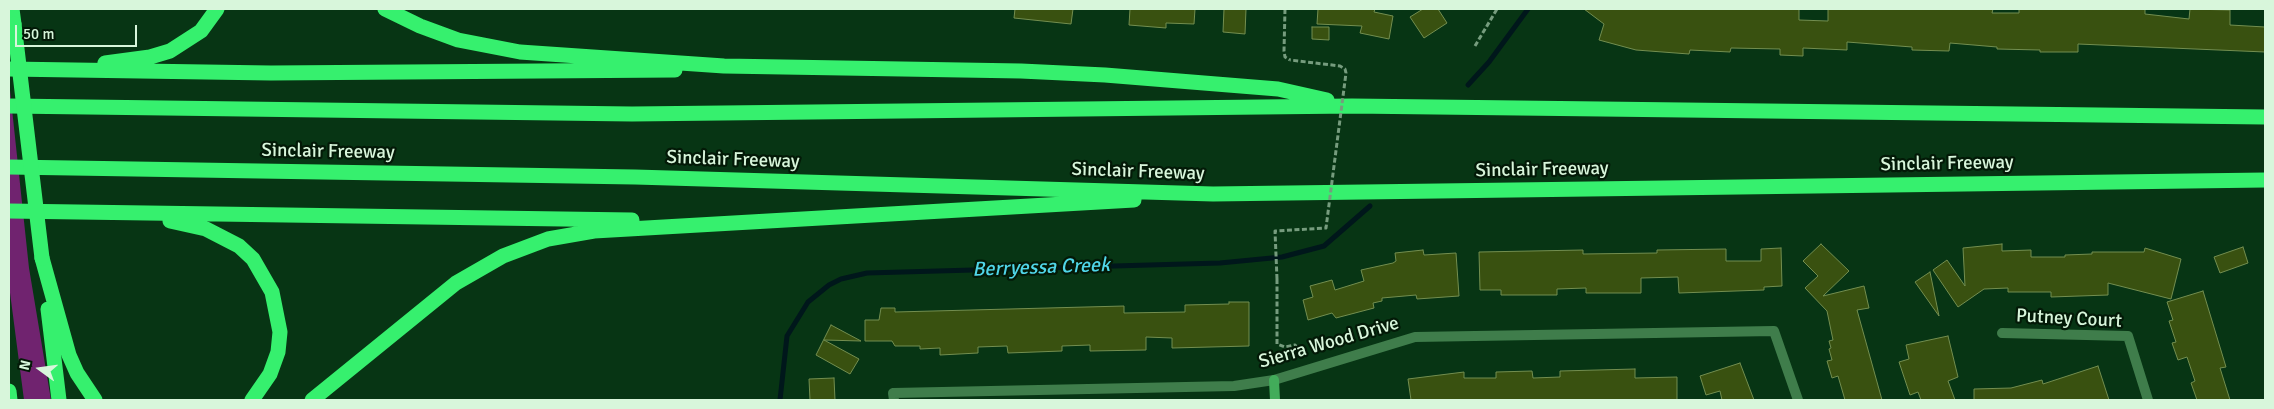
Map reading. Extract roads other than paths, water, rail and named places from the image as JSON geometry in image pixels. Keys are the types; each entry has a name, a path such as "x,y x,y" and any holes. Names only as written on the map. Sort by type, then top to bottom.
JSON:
{"highway":[{"path":"46,70 143,58 170,50 201,31 217,9"},
{"path":"385,9 438,33 498,49 724,66 1021,70 1105,75 1278,89 1352,106"},
{"path":"14,14 60,400"},
{"path":"9,69 438,73 661,71 724,66"},
{"path":"9,106 642,114 1352,106 2265,117"},
{"name":"Sinclair Freeway","path":"9,167 635,177 1213,194 2265,180"},
{"path":"312,400 456,283 503,256 548,239 571,234 746,222 1070,205 1213,194"},
{"path":"9,211 746,222"},
{"path":"114,212 188,224 206,229 239,246 253,259 272,292 280,332 278,352 270,374 252,400"},
{"path":"42,258 69,355 77,373 95,400"},
{"path":"9,391 10,400"}],"street":[{"name":"Sierra Wood Drive","path":"894,397 1234,386 1274,380 1415,337 1774,331 1798,400"},
{"name":"Putney Court","path":"2002,333 2128,336 2148,400"},
{"path":"1274,380 1275,400"}],"waterway":[{"name":"Berryessa Creek","path":"1468,85 1489,62 1528,9"},
{"name":"Berryessa Creek","path":"780,400 787,336 808,302 829,285 841,279 867,273 1220,263 1282,257 1324,246 1370,206"}]}
